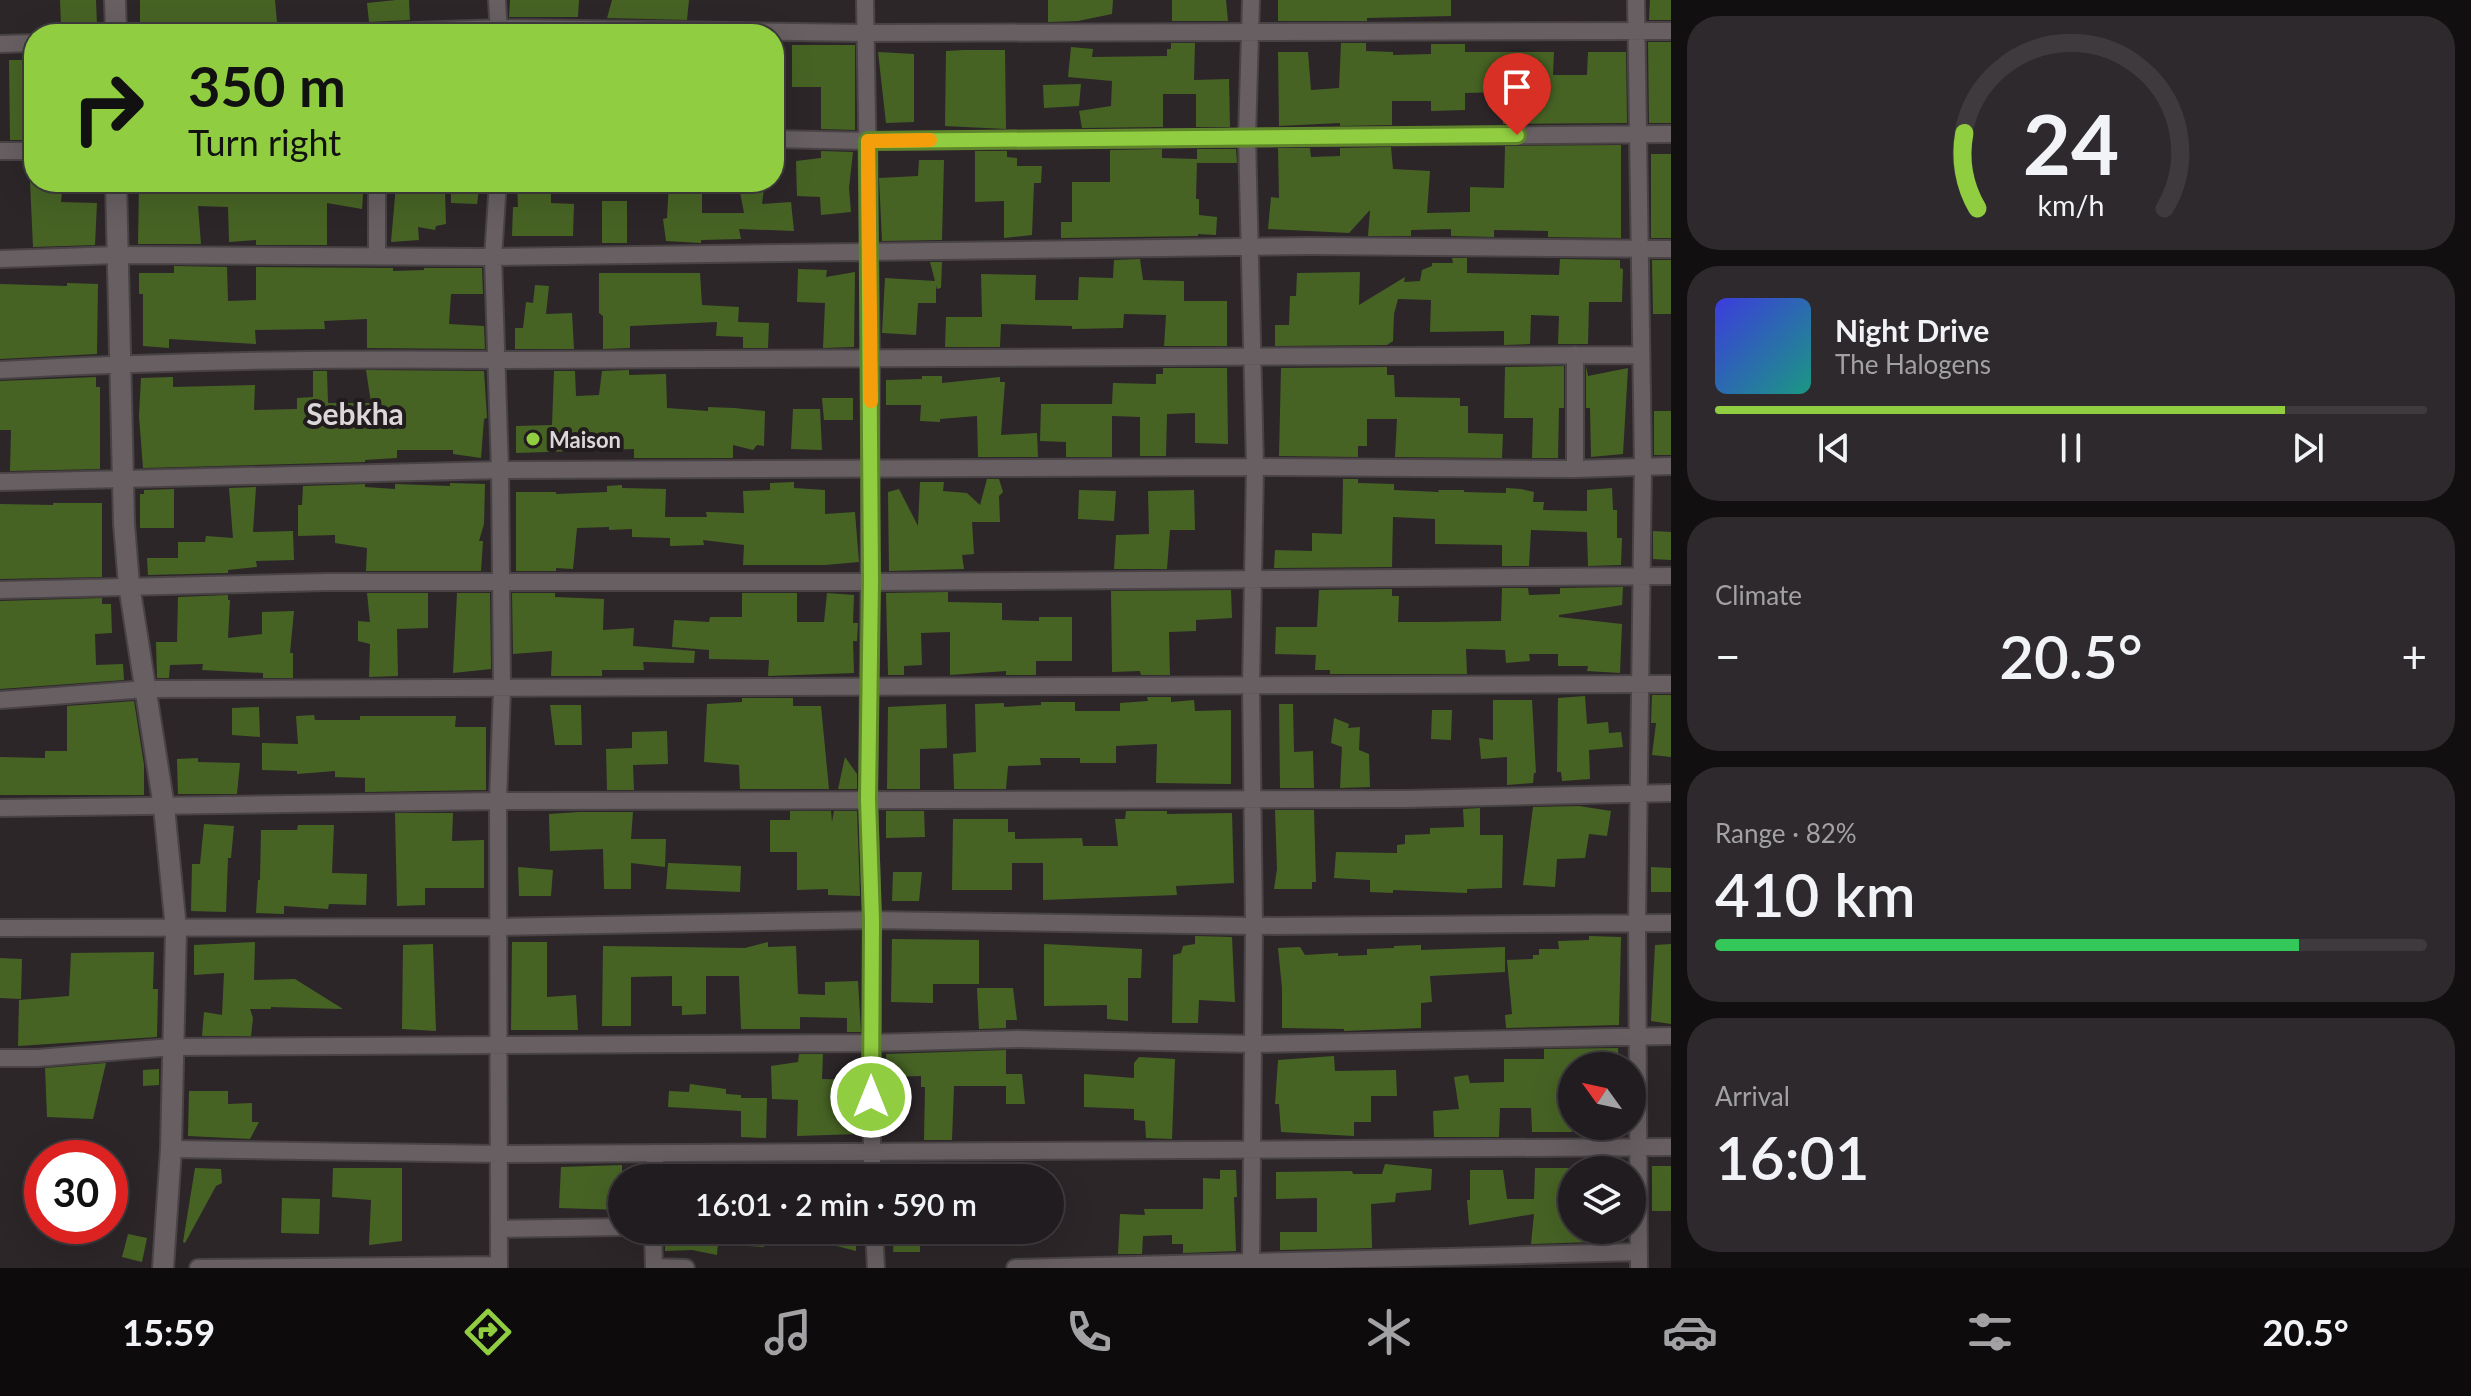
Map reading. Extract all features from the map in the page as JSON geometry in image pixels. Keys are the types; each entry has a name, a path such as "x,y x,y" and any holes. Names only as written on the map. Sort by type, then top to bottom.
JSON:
{"street":[{"path":"115,0 116,24"},
{"path":"497,0 499,24"},
{"path":"865,0 871,359 868,799 872,920 871,1164"},
{"path":"1251,0 1247,137 1255,467 1251,686 1254,799 1251,1265"},
{"path":"1015,1268 1639,1260 1637,923 1643,466 1636,0"},
{"path":"784,33 1671,31"},
{"path":"0,44 24,43"},
{"path":"784,139 1671,134"},
{"path":"0,151 24,151"},
{"path":"116,192 123,479 129,585 164,807 176,929 171,1149 163,1268"},
{"path":"377,192 377,255"},
{"path":"198,1268 498,1267 498,801 502,689 500,470 493,257 497,192"},
{"path":"0,259 118,255 493,257 1249,247 1671,249"},
{"path":"1575,355 1575,469"},
{"path":"0,370 121,363 332,358 1641,355"},
{"path":"0,482 500,470 1575,469 1671,466"},
{"path":"0,590 129,585 1671,576"},
{"path":"0,700 147,689 1671,684"},
{"path":"0,808 498,801 1405,799 1671,793"},
{"path":"0,928 499,927 872,920 1254,926 1671,923"},
{"path":"0,1058 172,1047 871,1043 1018,1039 1253,1044 1671,1036"},
{"path":"171,1149 499,1154 1671,1147"},
{"path":"655,1153 655,1164"},
{"path":"500,1229 608,1227"},
{"path":"653,1244 654,1268 686,1268"},
{"path":"875,1244 876,1268"}],"building":[{"path":"60,0 96,0 97,24 61,24"},
{"path":"140,0 275,0 277,22 140,24"},
{"path":"409,0 410,20 369,22 367,3"},
{"path":"510,0 579,0 578,17 509,17"},
{"path":"612,0 689,0 687,20 607,18"},
{"path":"1048,0 1113,0 1112,14 1078,21 1048,22"},
{"path":"1172,0 1226,0 1228,21 1172,21"},
{"path":"1278,0 1451,0 1451,16 1367,18 1367,21 1278,21"},
{"path":"1650,0 1671,0 1671,20 1649,20"},
{"path":"1648,42 1671,42 1671,123 1649,123"},
{"path":"1171,43 1195,43 1194,80 1229,79 1230,127 1196,127 1196,94 1163,94 1163,127 1082,128 1079,111 1111,106 1112,81 1068,77 1071,47 1093,49 1092,57 1167,56"},
{"path":"1341,43 1366,43 1366,51 1393,52 1393,55 1431,54 1431,44 1465,44 1465,52 1554,52 1553,75 1587,75 1588,52 1626,52 1627,123 1503,124 1503,92 1465,93 1465,110 1431,111 1431,101 1392,101 1392,125 1340,126 1340,123 1279,126 1278,52 1308,52 1311,90 1339,88"},
{"path":"792,45 855,45 855,130 821,129 821,87 792,87"},
{"path":"1005,50 1006,129 945,126 946,51"},
{"path":"878,52 914,54 914,122 886,123"},
{"path":"9,60 24,60 24,140 10,140"},
{"path":"1081,84 1079,106 1044,108 1043,85"},
{"path":"1621,145 1621,238 1548,237 1548,231 1494,230 1494,237 1451,236 1451,229 1411,230 1411,236 1368,236 1370,210 1349,233 1268,229 1271,197 1279,198 1278,148 1310,148 1311,157 1340,156 1340,148 1391,147 1393,169 1430,171 1427,213 1470,212 1470,187 1504,188 1505,146"},
{"path":"1162,149 1162,158 1197,159 1197,149 1236,149 1237,163 1197,163 1197,160 1196,199 1199,199 1199,215 1217,217 1216,235 1061,238 1061,222 1072,222 1072,182 1110,182 1110,150"},
{"path":"821,151 853,152 849,188 851,212 821,215 820,197 797,196 796,161 821,158"},
{"path":"975,151 1007,151 1007,157 1017,158 1017,166 1042,166 1041,183 1034,183 1032,235 1004,238 1004,201 975,202"},
{"path":"1651,154 1671,154 1671,238 1651,238"},
{"path":"919,160 944,160 942,240 882,241 879,178 918,176"},
{"path":"30,192 62,192 61,202 97,203 95,245 33,247"},
{"path":"139,192 363,192 362,209 327,203 327,245 256,245 256,240 229,242 228,207 198,206 201,244 138,244"},
{"path":"395,192 445,192 446,224 436,226 435,230 418,227 419,240 391,242"},
{"path":"451,192 479,192 477,204 451,203"},
{"path":"517,192 551,192 551,203 574,204 573,236 512,236 513,207 518,207"},
{"path":"668,192 702,192 702,213 744,213 740,192 764,192 762,204 791,202 794,231 739,229 741,239 701,240 701,243 666,241 663,219 667,218"},
{"path":"602,201 627,201 627,243 602,243"},
{"path":"1452,258 1467,258 1467,273 1559,275 1560,259 1620,260 1620,268 1623,269 1622,302 1589,302 1588,344 1558,344 1559,316 1531,315 1530,344 1504,345 1504,331 1430,332 1431,300 1398,299 1393,341 1387,345 1275,346 1275,325 1289,325 1290,296 1296,296 1297,273 1360,272 1359,305 1405,277 1404,282 1420,281 1422,270 1432,266 1432,263 1453,263"},
{"path":"1140,259 1143,280 1184,281 1184,301 1227,301 1227,346 1164,346 1166,315 1124,314 1123,328 1072,329 1072,326 1001,324 1000,347 945,347 946,317 982,317 981,274 1036,275 1035,300 1078,300 1079,277 1113,278 1114,260"},
{"path":"1652,260 1671,260 1671,314 1653,314"},
{"path":"930,262 942,262 941,288 937,289 936,285 936,303 918,303 916,335 882,333 885,278 935,281"},
{"path":"174,266 227,267 228,301 256,300 256,267 393,268 393,271 482,268 483,294 451,294 449,324 484,326 485,349 367,348 367,319 324,321 325,329 255,330 256,344 169,339 169,348 143,346 143,294 139,294 139,273 174,273"},
{"path":"798,269 827,270 826,277 855,272 854,347 823,348 825,303 797,302"},
{"path":"599,273 700,273 702,305 739,307 738,322 769,323 768,348 743,348 743,337 716,336 717,322 630,326 630,348 603,349"},
{"path":"67,283 98,284 97,354 0,359 0,284 67,286"},
{"path":"535,285 549,286 546,314 572,313 574,349 515,349 515,328 523,328 526,302 533,303"},
{"path":"1564,366 1564,408 1559,408 1558,458 1532,458 1533,418 1504,418 1505,367"},
{"path":"1586,366 1588,376 1628,368 1623,454 1591,457"},
{"path":"1387,367 1387,375 1394,375 1395,397 1460,398 1460,406 1468,406 1468,433 1503,434 1502,458 1395,457 1397,419 1367,419 1367,446 1358,446 1358,457 1279,456 1281,368"},
{"path":"1163,368 1227,368 1228,444 1195,443 1195,413 1167,414 1166,456 1140,456 1140,417 1112,416 1112,457 1066,457 1066,442 1040,441 1041,404 1112,404 1113,383 1156,384 1156,374 1163,374"},
{"path":"366,370 484,371 487,418 484,419 481,458 453,454 453,450 397,450 397,458 365,462 143,468 139,416 141,378 173,377 173,387 255,385 254,410 297,409 297,398 313,397 313,371 327,371 328,403 371,403"},
{"path":"629,370 629,375 666,374 667,408 765,411 764,446 757,445 753,450 733,445 733,458 634,458 634,449 516,453 516,426 552,425 554,371 575,371 576,396 599,395 602,371"},
{"path":"922,376 942,376 942,383 1000,377 1000,382 1005,382 1001,435 1037,433 1038,457 978,457 977,416 940,419 940,422 920,421 921,405 886,405 886,380 922,379"},
{"path":"96,377 96,387 100,387 100,469 10,471 11,430 0,430 0,381"},
{"path":"822,398 853,398 853,420 824,420"},
{"path":"793,409 820,409 822,450 791,449"},
{"path":"1654,411 1671,411 1671,455 1654,455"},
{"path":"987,479 999,479 1003,492 999,496 1000,522 972,522 974,554 962,555 964,569 889,571 888,492 899,489 918,526 920,482 944,482 943,491 967,493 980,505"},
{"path":"1343,479 1358,479 1358,483 1394,484 1394,490 1506,493 1506,488 1521,489 1534,492 1533,502 1544,502 1543,510 1587,511 1587,490 1612,488 1613,510 1617,510 1617,538 1622,538 1621,565 1588,566 1587,532 1531,530 1529,566 1502,566 1502,545 1435,544 1435,519 1393,517 1392,567 1274,568 1275,550 1312,551 1312,533 1342,534"},
{"path":"794,482 794,488 825,490 825,514 855,512 859,562 743,565 744,545 703,540 704,545 670,546 670,538 632,537 632,529 609,530 609,527 577,528 573,569 516,571 516,492 607,492 607,486 622,485 622,488 666,489 665,517 707,517 706,512 744,513 743,491 770,490 770,483"},
{"path":"450,483 485,484 484,524 479,541 483,541 481,571 366,571 367,548 335,543 335,535 298,536 298,505 302,505 303,486 365,484 365,487 395,489 395,484 450,486"},
{"path":"256,487 253,532 293,531 294,560 256,561 257,567 228,570 228,573 148,575 147,558 178,558 178,542 205,542 206,536 233,538 229,488"},
{"path":"174,489 174,528 140,528 140,494 144,494 144,490"},
{"path":"1079,490 1116,491 1114,521 1078,519"},
{"path":"1194,490 1195,530 1170,530 1167,569 1114,569 1116,535 1149,534 1148,491"},
{"path":"102,503 102,577 0,579 0,504"},
{"path":"1653,531 1671,532 1671,560 1653,559"},
{"path":"1623,587 1622,605 1559,615 1622,624 1620,673 1587,671 1588,666 1558,666 1558,654 1529,654 1530,661 1506,663 1505,650 1466,649 1467,674 1330,674 1330,670 1315,670 1316,655 1275,654 1276,627 1317,627 1319,590 1392,589 1392,596 1399,596 1398,622 1431,622 1501,621 1502,588 1528,588 1529,595 1560,594 1560,588"},
{"path":"1231,590 1232,618 1196,620 1196,631 1169,632 1170,675 1141,675 1140,671 1112,672 1111,591"},
{"path":"948,592 948,602 1002,603 1002,620 1039,621 1039,617 1072,617 1072,661 1036,661 1036,675 1006,675 1006,671 950,675 950,632 921,633 922,665 904,666 904,675 888,675 886,593"},
{"path":"367,593 428,593 428,628 397,629 398,676 369,677 370,644 358,641 358,621 370,622"},
{"path":"457,593 490,593 491,669 453,673"},
{"path":"512,593 555,593 555,597 604,599 603,630 634,628 633,646 695,651 694,663 643,662 644,670 602,670 602,676 551,676 552,651 513,654"},
{"path":"742,593 797,593 797,622 824,622 827,593 854,595 853,623 858,623 857,641 853,641 854,673 768,676 769,660 709,659 709,650 672,647 674,620 709,622 710,617 742,617"},
{"path":"228,595 228,638 262,634 262,612 294,611 290,653 293,653 293,678 263,678 263,673 202,670 203,664 170,665 169,678 157,678 156,642 177,642 178,597"},
{"path":"102,598 102,604 111,604 112,633 95,634 96,665 123,664 124,680 0,689 0,601"},
{"path":"1652,695 1671,695 1671,757 1652,755 1656,723 1651,723"},
{"path":"1585,696 1587,724 1608,722 1609,733 1621,732 1623,747 1589,750 1590,779 1562,781 1561,772 1557,772 1558,698"},
{"path":"1147,697 1171,697 1171,702 1194,700 1195,711 1231,710 1231,784 1156,783 1157,744 1116,746 1116,763 1080,763 1080,758 1040,758 1041,765 1008,766 1006,789 954,789 953,754 976,752 975,704 1004,703 1004,707 1075,702 1075,711 1120,711 1120,703 1148,701"},
{"path":"742,698 793,698 793,706 821,706 829,789 740,789 739,765 704,762 707,704 742,702"},
{"path":"1493,700 1532,700 1536,773 1533,783 1507,785 1507,757 1481,759 1479,738 1493,740"},
{"path":"134,701 144,765 144,795 0,795 0,757 45,758 45,751 67,751 67,706"},
{"path":"946,704 947,748 920,749 920,789 887,789 888,707"},
{"path":"1279,704 1293,704 1294,752 1313,751 1314,788 1280,788"},
{"path":"550,705 581,705 582,745 555,745"},
{"path":"259,707 260,737 232,735 232,708"},
{"path":"1432,710 1452,710 1451,740 1431,739"},
{"path":"314,715 315,720 360,720 360,716 456,716 455,727 486,727 486,790 365,792 365,778 335,777 335,771 297,774 297,771 262,770 262,743 298,744 296,716"},
{"path":"1334,718 1349,724 1348,728 1360,727 1359,750 1369,754 1370,787 1340,788 1342,747 1331,743"},
{"path":"667,731 668,764 633,765 634,790 607,790 606,749 632,748 632,732"},
{"path":"845,757 857,774 857,789 838,789"},
{"path":"198,758 198,762 240,763 237,794 178,794 177,759"},
{"path":"1579,806 1611,811 1607,836 1589,834 1585,858 1557,859 1555,887 1523,885 1533,807"},
{"path":"1480,808 1480,835 1503,835 1502,888 1467,889 1467,893 1370,892 1370,880 1334,878 1336,852 1397,853 1397,845 1405,844 1405,835 1430,834 1430,828 1464,827 1463,809"},
{"path":"1275,810 1314,810 1316,882 1312,882 1312,889 1274,889 1277,869"},
{"path":"790,811 831,811 832,822 834,811 857,811 860,896 828,895 828,889 797,890 797,852 770,852 770,820 790,820"},
{"path":"886,811 924,811 925,837 886,838"},
{"path":"1126,811 1232,813 1234,883 1176,886 1177,895 1043,900 1043,863 1012,863 1012,890 952,890 953,819 1008,819 1008,832 1015,832 1015,839 1082,838 1083,846 1118,846 1115,819 1125,819"},
{"path":"633,812 631,839 666,839 665,867 631,863 631,889 604,889 603,849 550,851 549,814"},
{"path":"395,813 453,813 452,841 484,840 484,888 425,888 425,905 397,906"},
{"path":"204,824 234,826 231,858 228,858 226,912 191,911 192,864 200,864"},
{"path":"298,825 334,825 332,873 367,874 366,905 329,904 328,909 284,906 284,914 256,913 261,830 297,830"},
{"path":"668,863 741,866 740,892 666,889"},
{"path":"518,867 553,870 551,896 519,896"},
{"path":"1651,867 1671,868 1671,892 1651,892"},
{"path":"893,872 922,872 919,901 892,901"},
{"path":"1195,936 1232,937 1235,1002 1199,1000 1198,1023 1172,1023 1173,955 1181,953 1183,946 1195,944"},
{"path":"1589,936 1621,937 1619,1025 1506,1028 1505,1015 1512,1014 1507,960 1533,959 1533,955 1539,955 1539,949 1559,949 1558,941 1589,940"},
{"path":"892,939 979,940 979,984 933,984 933,1003 891,1002"},
{"path":"255,942 254,980 295,979 343,1009 250,1009 253,1018 251,1036 202,1036 204,1012 222,1015 224,973 194,975 194,945"},
{"path":"512,942 547,942 547,997 576,995 578,1030 511,1030"},
{"path":"768,942 768,947 796,946 798,994 825,995 825,982 858,981 861,1032 847,1032 847,1018 800,1017 800,1029 741,1029 739,976 706,976 706,1014 682,1015 682,1006 672,1006 672,976 631,977 631,1026 602,1026 603,946 745,948"},
{"path":"433,944 436,1031 402,1029 403,945"},
{"path":"1044,944 1142,949 1141,978 1128,978 1128,1021 1107,1019 1107,1005 1044,1006"},
{"path":"1671,944 1671,1024 1651,1021 1655,945"},
{"path":"1421,945 1421,950 1505,947 1505,972 1430,976 1432,1002 1421,1003 1421,1028 1344,1031 1282,1028 1278,948 1300,947 1305,955 1338,953 1338,956 1367,955 1367,949"},
{"path":"154,952 153,989 158,989 157,1037 18,1046 19,1000 69,996 71,953"},
{"path":"0,958 22,959 21,999 0,998"},
{"path":"977,988 1013,988 1017,1020 1006,1020 1006,1028 979,1029"},
{"path":"1618,1048 1618,1052 1558,1052 1558,1132 1532,1132 1531,1108 1500,1108 1499,1137 1434,1137 1433,1111 1459,1109 1454,1077 1468,1075 1470,1083 1504,1082 1504,1059 1544,1059 1544,1049"},
{"path":"1006,1050 1006,1074 1022,1074 1025,1104 1006,1104 1006,1086 954,1086 952,1140 924,1140 925,1087 921,1087 921,1076 887,1077 886,1054"},
{"path":"799,1054 823,1054 822,1079 858,1080 858,1134 797,1136 798,1100 772,1099 771,1066 798,1062"},
{"path":"1334,1056 1335,1071 1396,1070 1397,1096 1371,1096 1371,1122 1354,1122 1354,1136 1281,1132 1279,1104 1275,1104 1278,1060"},
{"path":"1139,1057 1175,1059 1172,1139 1146,1138 1145,1121 1134,1120 1134,1109 1084,1107 1084,1074 1134,1078 1134,1063"},
{"path":"106,1063 93,1119 47,1117 45,1068"},
{"path":"159,1069 159,1085 143,1086 143,1070"},
{"path":"690,1084 726,1089 726,1094 741,1095 741,1098 767,1098 766,1138 741,1137 741,1111 668,1107 669,1091 689,1092"},
{"path":"189,1091 228,1091 228,1104 252,1103 252,1122 259,1122 250,1139 188,1136"},
{"path":"1385,1164 1432,1169 1431,1190 1396,1193 1395,1202 1371,1204 1372,1248 1280,1250 1280,1232 1317,1232 1317,1198 1276,1199 1276,1172 1352,1171 1353,1174 1382,1174"},
{"path":"608,1165 608,1210 559,1208 561,1167"},
{"path":"1652,1166 1671,1166 1671,1211 1652,1211"},
{"path":"195,1168 221,1169 222,1183 216,1186 185,1243 183,1242"},
{"path":"333,1168 402,1168 402,1241 369,1245 371,1200 332,1197"},
{"path":"1535,1168 1558,1168 1558,1243 1531,1244 1534,1214 1469,1225 1467,1200 1470,1200 1470,1170 1503,1170 1507,1199 1534,1199"},
{"path":"1220,1170 1236,1170 1236,1251 1183,1253 1183,1244 1172,1244 1172,1235 1143,1236 1142,1254 1118,1254 1120,1214 1145,1215 1144,1209 1203,1209 1203,1178 1220,1179"},
{"path":"282,1198 320,1199 319,1234 281,1233"},
{"path":"128,1234 147,1238 142,1262 122,1257 128,1244"},
{"path":"665,1244 718,1244 717,1255 692,1250 665,1251"},
{"path":"748,1244 765,1244 764,1247"},
{"path":"829,1244 856,1244 856,1251"},
{"path":"894,1244 920,1244 920,1252 893,1252"}],"slow traffic":[{"path":"871,401 868,141 930,140"}],"place":[{"name":"Maison","path":"533,439"}],"district":[{"name":"Sebkha","path":"355,413"}],"route":[{"path":"871,1097 868,141 1517,135"}]}
